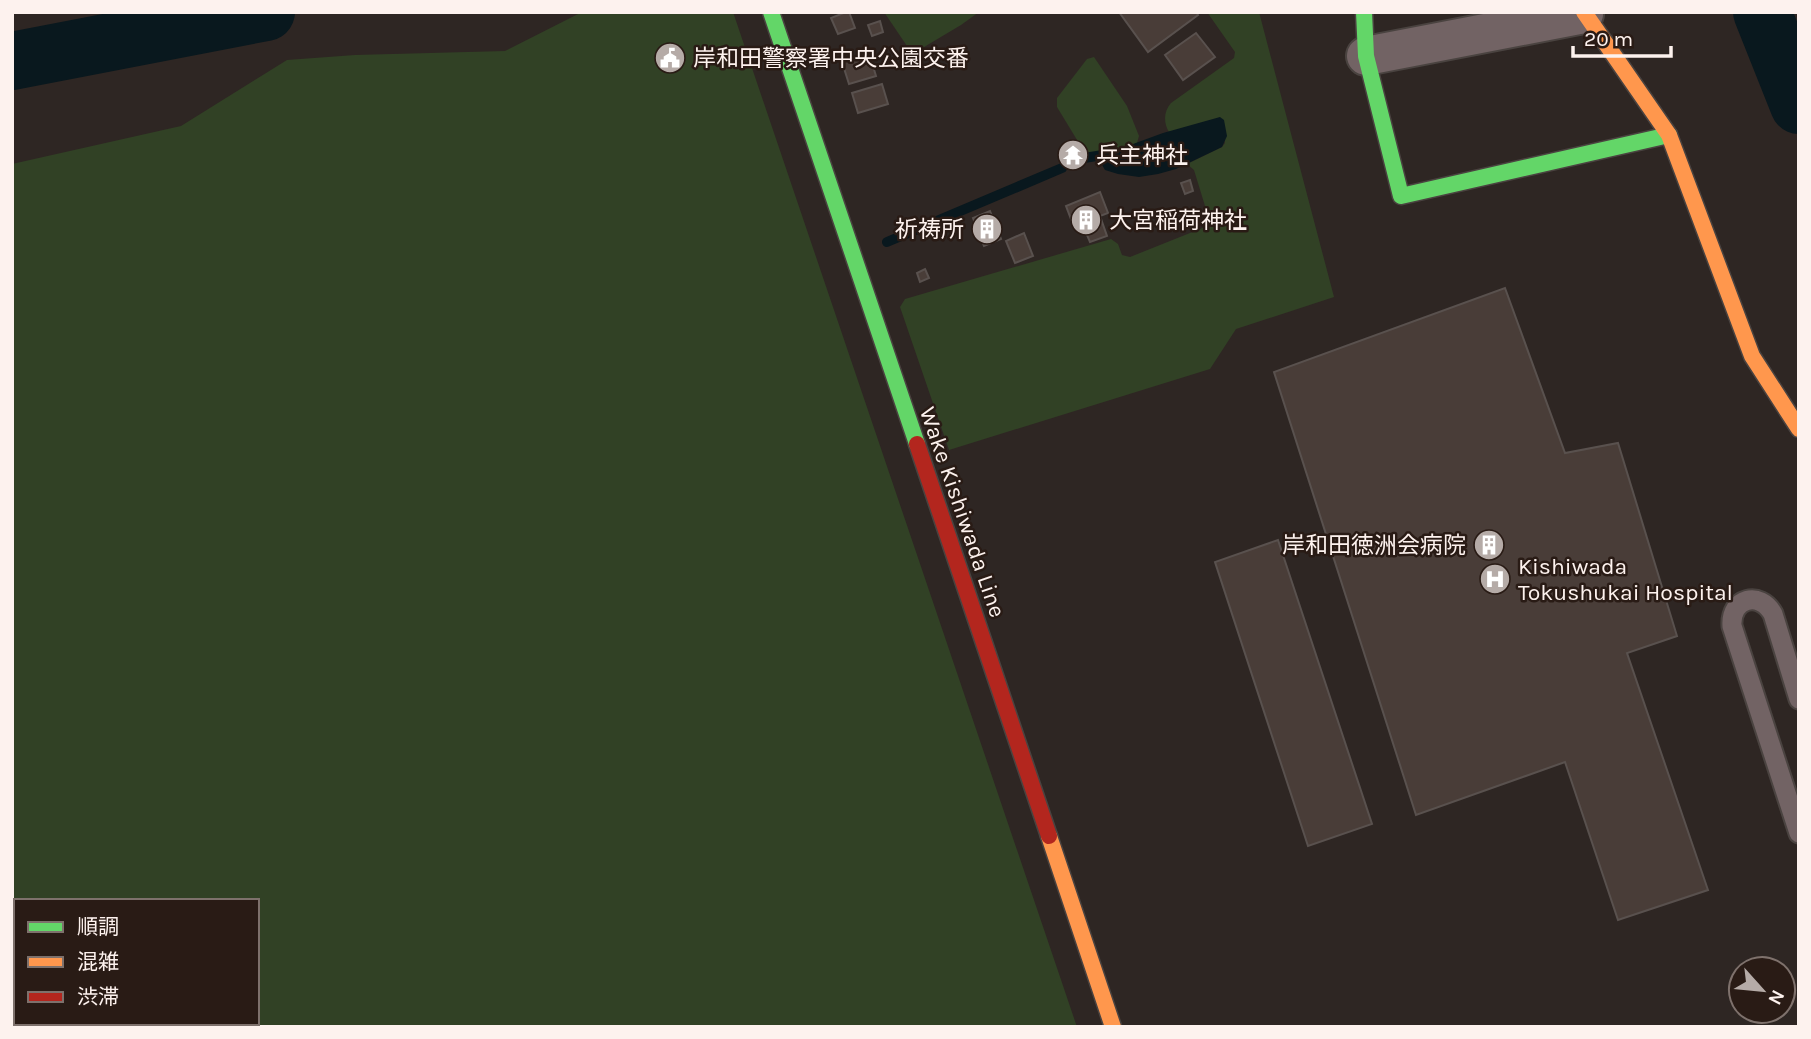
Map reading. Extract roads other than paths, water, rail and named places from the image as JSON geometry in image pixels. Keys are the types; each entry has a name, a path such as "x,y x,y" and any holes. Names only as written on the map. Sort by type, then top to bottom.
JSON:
{"main road":[{"name":"Wake Kishiwada Line","path":"771,12 1113,1027"},
{"path":"1364,12 1366,56 1401,196 1669,135"},
{"path":"1584,13 1669,135 1752,356 1799,429"}],"street":[{"path":"1366,56 1584,13"}],"lane":[{"path":"1799,699 1770,608 1758,600 1750,599 1737,606 1731,619 1732,626 1799,833"}],"waterway":[{"path":"12,61 266,12"},
{"path":"1762,12 1799,105"},
{"path":"1084,158 1103,155"},
{"path":"887,242 1062,168"}],"place":[{"name":"岸和田警察署中央公園交番","path":"670,58"},
{"name":"兵主神社","path":"1073,155"},
{"name":"大宮稲荷神社","path":"1086,220"},
{"name":"祈祷所","path":"987,229"},
{"name":"岸和田徳洲会病院","path":"1489,545"},
{"name":"Kishiwada Tokushukai Hospital","path":"1495,579"}]}
